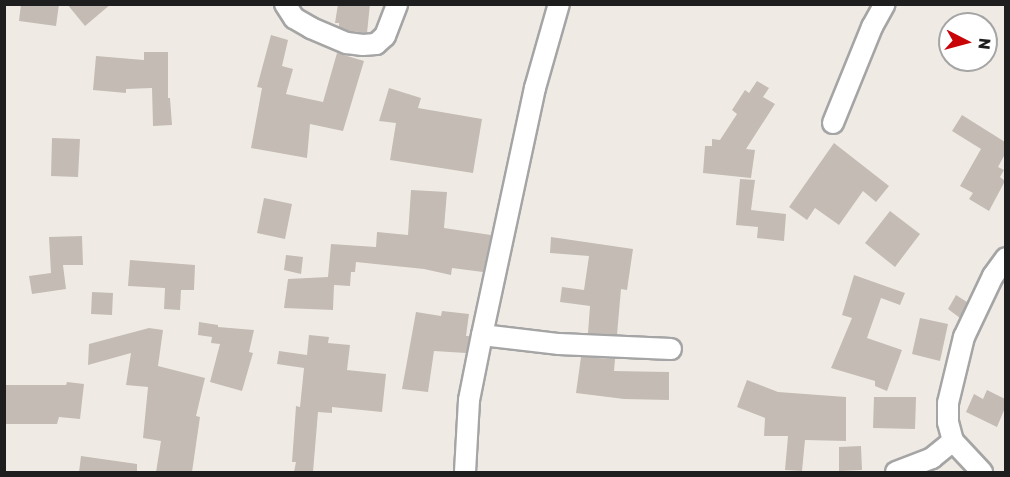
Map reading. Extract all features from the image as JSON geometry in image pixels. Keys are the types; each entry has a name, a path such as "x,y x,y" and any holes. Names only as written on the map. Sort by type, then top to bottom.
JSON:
{"street":[{"path":"285,4 294,18 311,28 347,44 363,45 376,44 386,36 397,4"},
{"path":"465,472 469,400 482,335 535,88 559,4"},
{"path":"833,123 872,27 885,4"},
{"path":"982,472 953,441 948,422 948,403 964,337 993,276 1005,258"},
{"path":"482,335 559,344 671,349"},
{"path":"896,472 932,458 953,441"}],"building":[{"path":"21,4 59,4 56,26 19,21"},
{"path":"67,4 111,4 85,26"},
{"path":"338,4 370,4 367,33 350,31 339,27 339,23 335,23"},
{"path":"271,35 288,40 282,66 293,69 286,94 323,102 337,53 364,61 343,131 310,124 307,158 251,148 262,88 257,87"},
{"path":"144,52 168,52 168,98 170,98 172,125 153,126 152,88 126,89 126,93 93,90 96,56 144,60"},
{"path":"757,81 769,88 763,97 775,104 746,149 755,150 751,178 703,173 705,146 712,146 712,139 720,140 737,114 732,110 745,90 749,93"},
{"path":"389,88 421,98 418,108 482,119 473,173 390,160 396,123 379,121"},
{"path":"962,115 1005,142 1005,154 998,167 1004,170 1000,177 1005,181 989,211 969,199 973,193 960,186 981,149 952,131"},
{"path":"52,138 80,139 78,177 51,176"},
{"path":"834,143 889,186 876,202 863,191 839,225 815,208 807,220 789,207"},
{"path":"740,179 755,180 751,210 786,214 784,241 757,238 758,227 736,225"},
{"path":"411,190 447,192 444,228 491,235 483,272 452,268 451,275 424,269 356,262 355,272 351,272 350,286 334,285 333,310 284,308 288,279 328,277 331,244 376,247 377,232 408,235"},
{"path":"264,198 292,204 285,239 257,233"},
{"path":"890,211 920,234 895,267 865,243"},
{"path":"82,236 83,265 63,265 66,289 32,294 29,276 51,273 49,237"},
{"path":"551,237 633,249 627,290 621,289 617,335 588,333 590,306 560,302 562,287 584,290 589,256 550,253"},
{"path":"286,255 303,257 301,274 284,270"},
{"path":"130,260 195,265 194,290 181,290 180,310 164,309 165,288 128,286"},
{"path":"854,275 905,293 900,305 881,298 867,338 902,350 887,391 875,386 875,381 831,368 852,318 842,315"},
{"path":"92,292 113,293 112,315 91,314"},
{"path":"956,295 967,302 960,318 948,309"},
{"path":"442,311 469,314 466,336 470,336 466,353 434,351 428,392 402,389 416,312 441,316"},
{"path":"920,318 948,324 940,361 912,354"},
{"path":"199,322 218,325 218,327 254,330 249,352 253,353 242,391 210,382 220,344 211,343 212,337 198,335"},
{"path":"149,328 163,330 158,366 205,378 196,416 200,417 192,472 156,472 161,441 143,438 148,387 126,385 131,353 88,365 89,344"},
{"path":"309,335 329,337 328,343 350,345 347,370 386,374 382,412 332,407 332,413 318,412 313,472 294,472 296,462 292,462 296,406 300,407 304,368 277,364 279,351 307,355"},
{"path":"581,357 615,359 614,371 669,372 669,400 624,399 576,393"},
{"path":"747,380 778,392 846,397 846,441 805,440 802,471 785,470 788,436 764,436 765,418 737,407"},
{"path":"67,382 84,384 80,419 59,417 57,424 4,424 4,385 66,385"},
{"path":"987,390 1005,399 1005,408 997,427 966,412 974,394 983,399"},
{"path":"874,397 916,397 915,429 873,428"},
{"path":"861,446 862,470 839,471 839,447"},
{"path":"81,456 137,464 137,472 79,472"}]}
